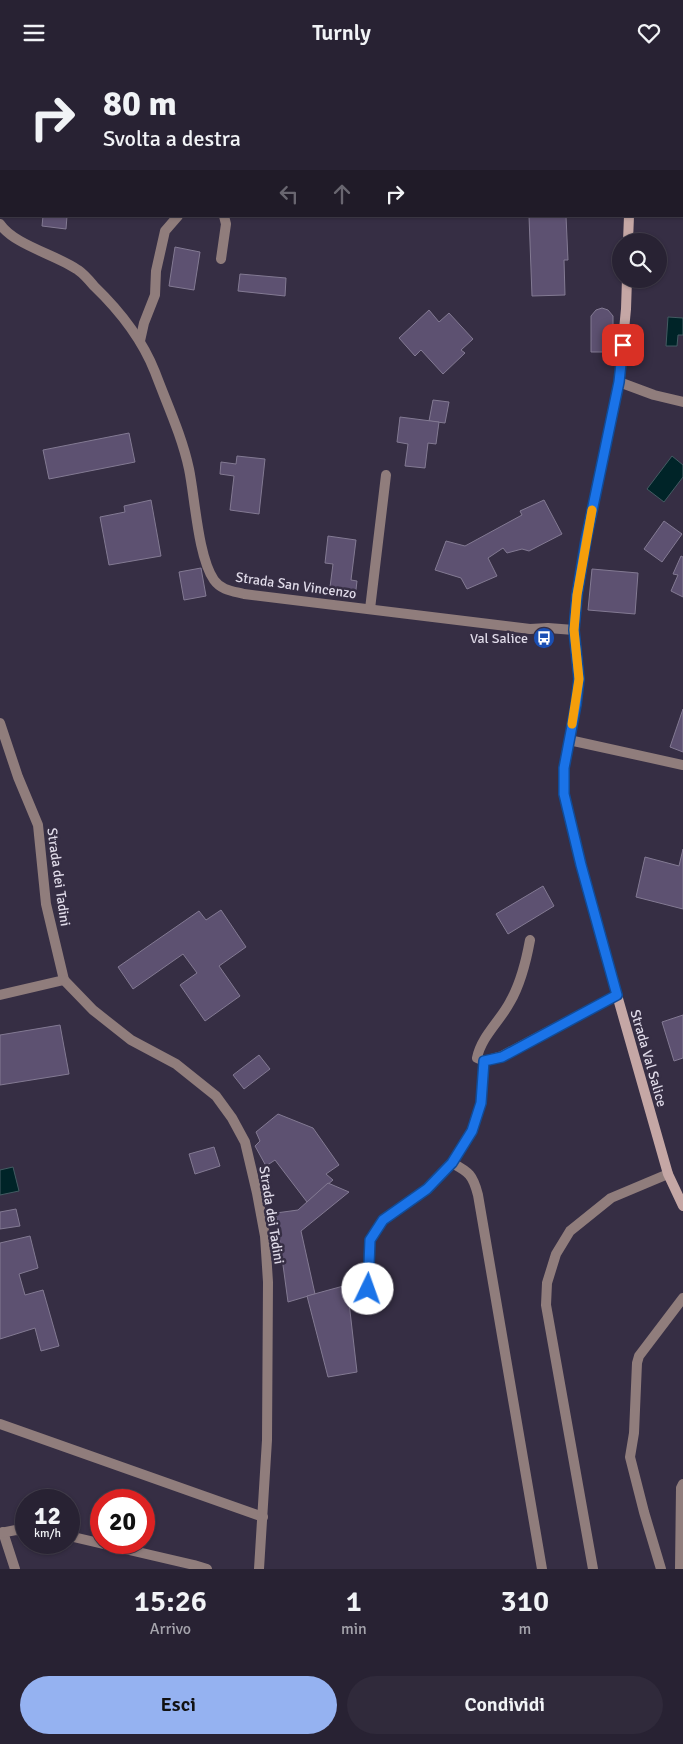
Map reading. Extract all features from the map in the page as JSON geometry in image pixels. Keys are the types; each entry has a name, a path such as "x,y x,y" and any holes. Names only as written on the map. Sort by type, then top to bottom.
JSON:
{"street":[{"path":"140,341 144,323 155,295 156,271 165,231 177,217"},
{"path":"222,259 226,224 224,217"},
{"path":"628,233 629,217"},
{"name":"Strada San Vincenzo","path":"0,224 4,230 16,238 78,270 104,296 140,341 154,370 189,468 198,529 208,569 214,582 224,590 530,629 574,630"},
{"name":"Strada Val Salice","path":"627,288 619,382 586,540 577,595 574,630 579,679 564,768 564,794 581,865 668,1174 683,1206"},
{"path":"619,382 654,395 683,402"},
{"path":"370,609 386,475"},
{"name":"Strada dei Tadini","path":"0,723 18,777 38,825 46,904 64,980 93,1010 131,1040 176,1064 216,1096 232,1118 245,1142 263,1227 268,1282 267,1440 260,1569"},
{"path":"569,740 683,765"},
{"path":"530,940 518,986 509,1004 479,1048 477,1058 484,1061 502,1057 617,995"},
{"path":"0,995 64,980"},
{"path":"368,1289 370,1240 383,1220 427,1189 452,1163 472,1131 481,1103 484,1061"},
{"path":"452,1163 468,1172 475,1181 542,1569"},
{"path":"593,1569 546,1305 547,1283 556,1254 570,1231 611,1198 668,1174"},
{"path":"661,1569 630,1457 634,1433 637,1363 640,1356 683,1298"},
{"path":"0,1424 262,1517"},
{"path":"680,1569 683,1484"},
{"path":"15,1530 2,1532 15,1569"},
{"path":"80,1539 207,1569"}],"shaded area":[{"path":"668,317 683,318 683,335 678,335 677,346 666,346"},
{"path":"672,456 683,465 683,477 664,502 647,489"},
{"path":"13,1167 19,1191 0,1195 0,1170"}],"building":[{"path":"43,217 67,217 66,229 42,226"},
{"path":"529,217 566,217 568,260 564,260 565,295 532,296"},
{"path":"175,247 200,252 194,290 169,286"},
{"path":"240,274 286,278 285,296 238,291"},
{"path":"602,308 608,310 613,316 613,352 591,352 591,316 596,310"},
{"path":"429,310 439,322 449,313 473,339 461,350 465,353 443,374 421,350 415,356 399,338"},
{"path":"433,400 449,402 445,423 429,421"},
{"path":"400,417 439,422 436,444 428,443 425,468 405,466 408,444 397,442"},
{"path":"129,433 135,462 49,479 43,450"},
{"path":"237,456 265,459 259,514 230,510 234,476 220,474 221,462 236,464"},
{"path":"151,500 161,556 109,565 100,517 125,512 124,506"},
{"path":"544,500 562,534 529,551 522,549 507,553 503,548 488,558 497,576 467,589 461,578 435,570 446,541 465,546 522,515 520,511"},
{"path":"664,521 682,534 662,562 644,549"},
{"path":"328,536 356,540 351,580 357,581 355,598 329,595 333,564 325,563"},
{"path":"681,556 683,557 683,597 671,591 678,575 673,574"},
{"path":"201,568 206,596 184,600 179,572"},
{"path":"592,569 638,573 635,614 588,610"},
{"path":"683,709 683,752 670,747"},
{"path":"683,849 683,909 636,897 645,857 679,866"},
{"path":"543,886 554,906 508,934 496,914"},
{"path":"221,910 246,947 219,966 240,996 205,1021 180,985 197,973 183,954 133,989 118,967 199,911 206,920"},
{"path":"683,1015 683,1058 674,1061 662,1022"},
{"path":"60,1025 69,1074 0,1085 0,1035"},
{"path":"259,1055 270,1069 244,1089 233,1075"},
{"path":"278,1114 313,1128 339,1165 326,1174 333,1180 307,1202 275,1160 266,1166 255,1146 260,1141 256,1132"},
{"path":"214,1147 220,1166 195,1174 189,1154"},
{"path":"328,1183 349,1192 301,1231 315,1294 288,1302 276,1213 298,1210"},
{"path":"16,1209 20,1226 0,1229 0,1212"},
{"path":"30,1236 38,1268 19,1274 25,1295 43,1290 59,1346 41,1351 35,1328 0,1339 0,1243"},
{"path":"347,1285 357,1372 328,1377 307,1296"}],"slow traffic":[{"path":"572,724 579,679 574,630 577,595 592,510"}],"place":[{"name":"Val Salice","path":"544,638"}],"route":[{"path":"368,1289 370,1240 383,1220 427,1189 452,1163 472,1131 481,1103 484,1061 502,1057 617,995 581,865 564,794 564,768 579,679 574,630 577,595 586,540 619,382 623,345"}]}
